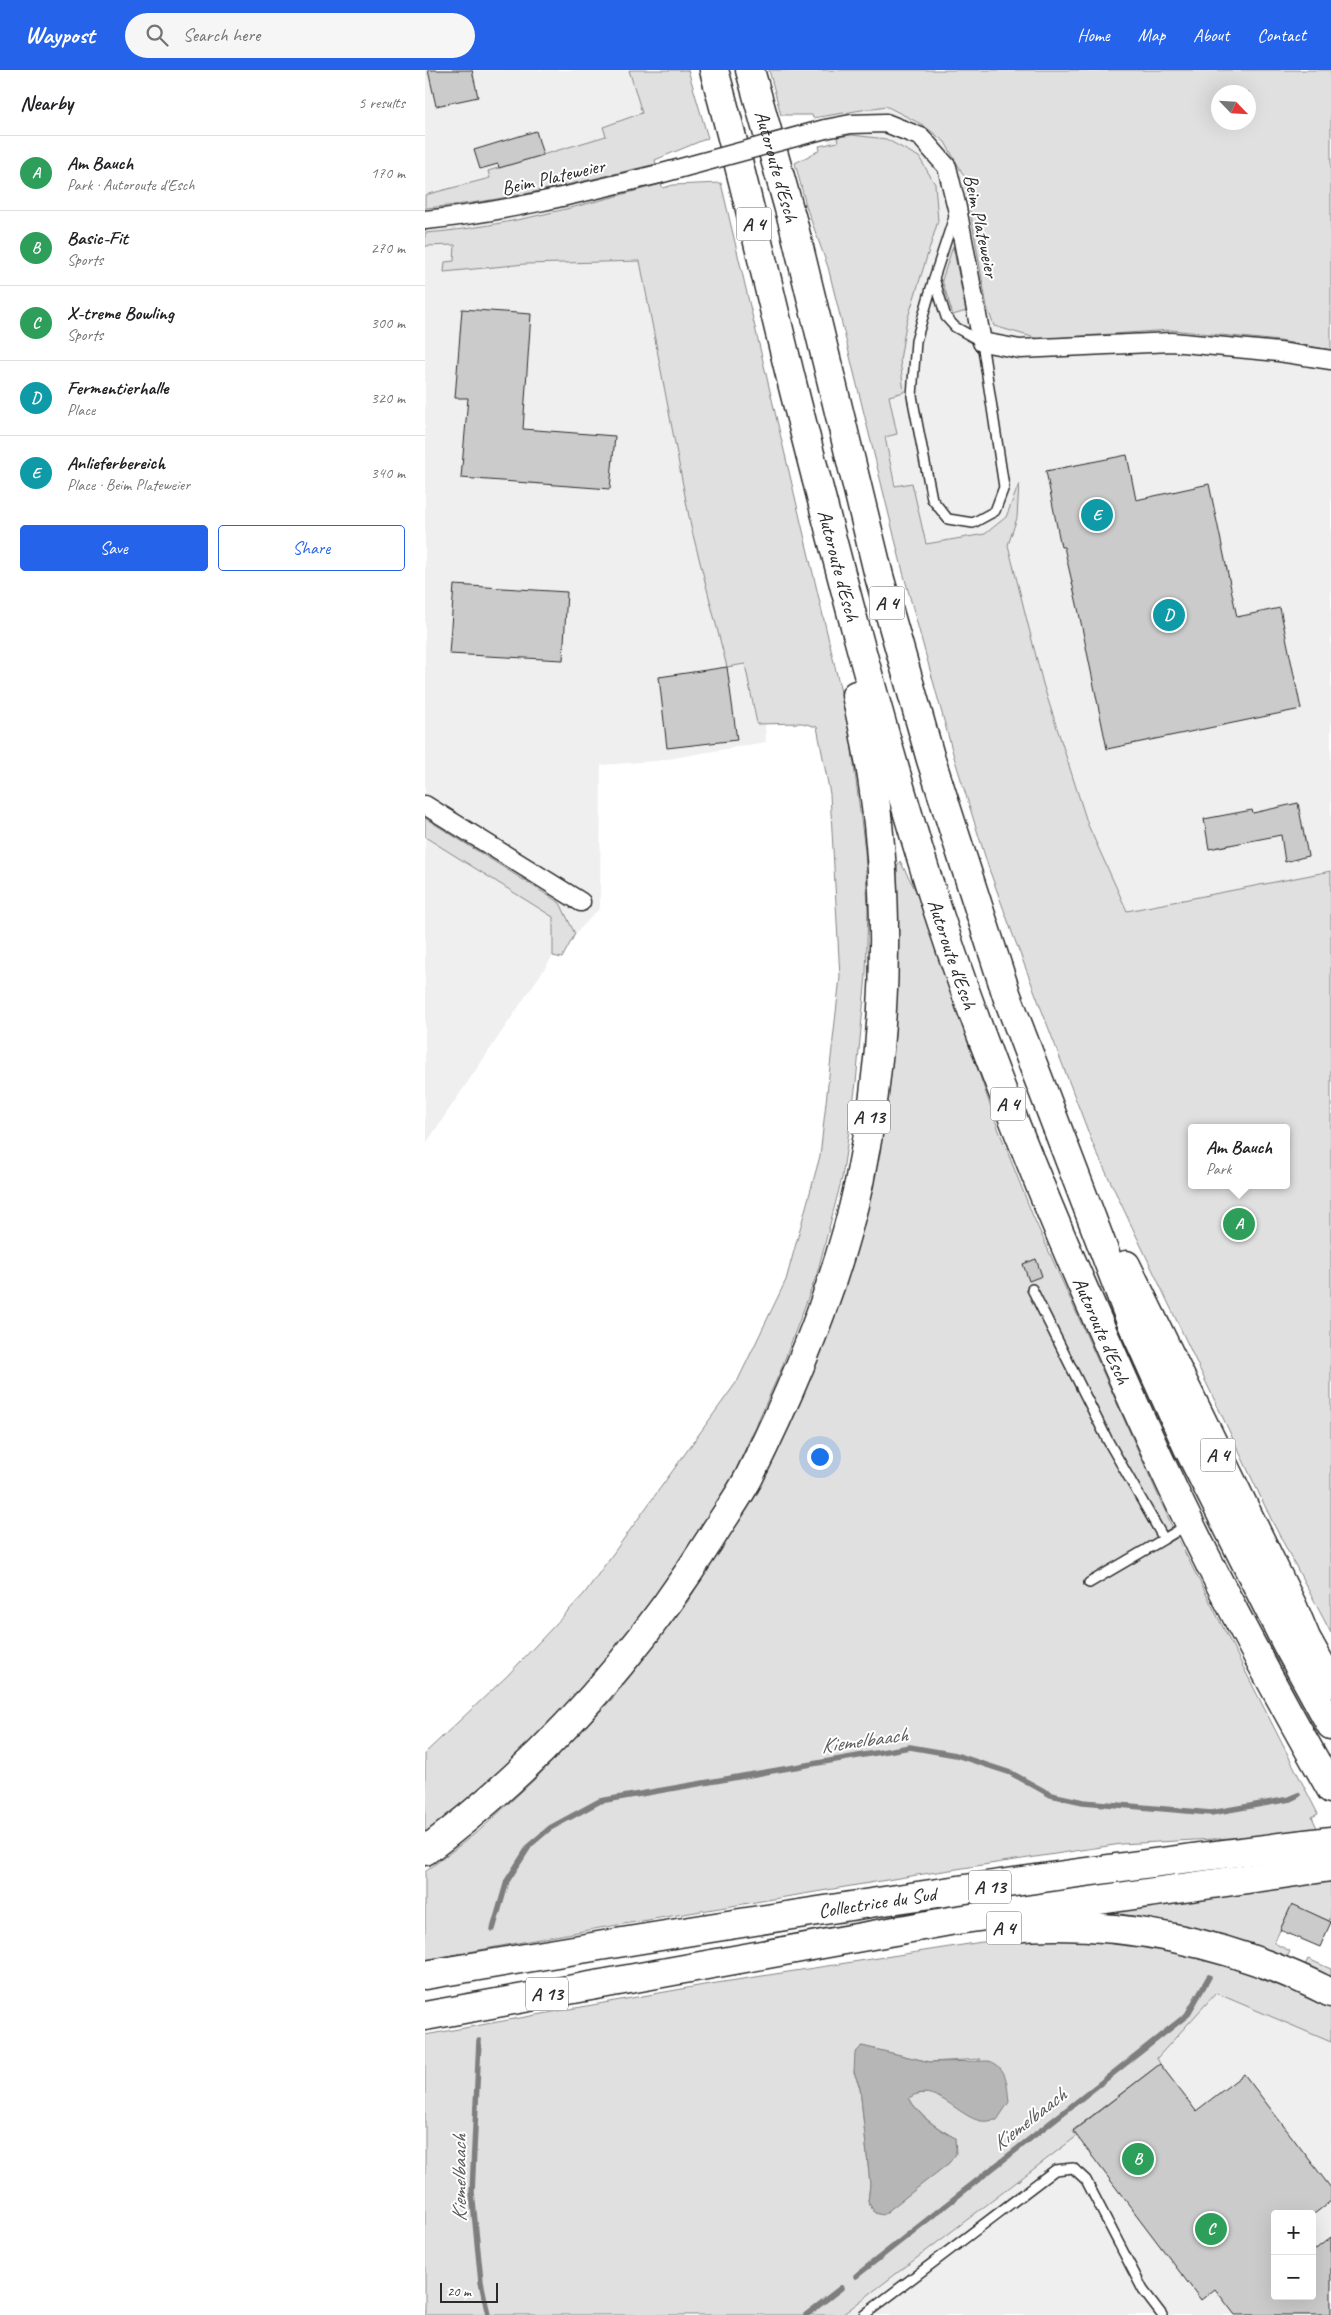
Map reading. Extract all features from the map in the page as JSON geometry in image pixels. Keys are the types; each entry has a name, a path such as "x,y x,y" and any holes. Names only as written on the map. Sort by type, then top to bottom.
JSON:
{"highway":[{"name":"Autoroute d'Esch","path":"714,70 743,176 791,378 894,769 930,885 971,1004 1049,1208 1145,1430 1190,1524 1331,1788"},
{"name":"Autoroute d'Esch","path":"750,70 793,224 879,576 931,760 1007,996 1130,1319 1188,1448 1286,1643 1331,1725"},
{"name":"A 13","path":"425,1851 473,1815 525,1767 604,1685 679,1589 747,1480 793,1381 833,1278 858,1184 874,1087 884,974 882,852 863,724 806,482 791,378"},
{"name":"A 4","path":"1056,1127 1144,1301 1306,1638 1331,1683"},
{"name":"A 4","path":"1293,1608 1313,1630 1331,1661"},
{"name":"Collectrice du Sud","path":"425,1974 668,1934 1217,1854 1331,1841"},
{"name":"A 4","path":"669,1971 950,1921 1331,1867"},
{"name":"A 4","path":"669,1971 952,1932 1019,1927 1083,1926 1147,1932 1228,1951 1291,1974 1331,1993"},
{"name":"A 13","path":"425,2016 669,1971"}],"street":[{"name":"Beim Plateweier","path":"425,220 466,216 538,204 825,130 851,124 887,123 921,137 947,167 957,208 982,342"},
{"path":"982,342 1020,349 1173,342 1279,352 1331,360"},
{"path":"425,805 581,902"}],"lane":[{"path":"934,278 946,317 955,327 982,342 1004,487 995,511 973,523 948,519 932,499 912,396 916,341 934,278 957,208"},
{"path":"1032,1289 1108,1440 1164,1539"},
{"path":"1089,1583 1190,1524"},
{"path":"864,2315 1055,2170 1073,2168 1086,2180 1143,2290 1162,2315"}],"shaded area":[{"path":"425,70 629,70 642,113 604,127 607,136 488,171 490,178 425,195"},
{"path":"629,70 688,70 708,138 655,160 656,164 513,196 425,208 425,195 490,178 488,171 606,136 603,127 642,113"},
{"path":"769,70 1331,70 1331,350 1280,341 1171,330 1039,339 994,326 987,307 964,176 945,142 923,125 886,106 813,118 812,115 781,115"},
{"path":"886,106 923,125 945,142 964,176 987,307 1039,339 1171,330 1280,341 1331,350 1331,871 1127,911 1088,825 1043,685 1008,544 1017,518 1019,486 1006,517 985,534 925,544 912,483 896,486 885,437 897,434 889,396 904,392 900,360 906,324 938,221 837,138 838,142 829,144 821,115"},
{"path":"852,135 886,139 919,157 935,184 938,221 906,324 900,360 904,392 889,396 897,434 885,437 895,486 912,483 926,544 985,534 1006,517 1019,484 1017,518 1008,545 1043,684 1088,825 1127,911 1331,871 1331,1633 1273,1523 1094,1147 989,869 954,757 903,572 828,267 807,209 795,163 820,150 819,146 838,142 837,137"},
{"path":"656,164 661,184 543,216 468,230 425,233 425,208 463,205 537,192"},
{"path":"721,183 849,726 865,851 868,910 866,975 856,1083 842,1178 817,1274 780,1372 735,1472 670,1582 594,1676 516,1756 463,1805 425,1834 425,1753 507,1676 584,1594 738,1380 786,1280 820,1156 840,977 830,794 817,727 802,723 757,724 745,664 727,667 691,527 640,261 525,264 444,272 445,262 454,261 455,245 425,246 425,233 485,226 515,220 661,184 663,188 673,185"},
{"path":"455,245 454,261 445,262 444,272 525,264 640,261 691,527 728,667 745,664 756,724 765,724 766,742 656,761 601,765 600,908 575,934 562,958 553,956 425,1145 425,246"},
{"path":"953,246 966,311 953,315 942,280"},
{"path":"425,818 560,903 575,934 562,958 553,956 553,917 425,837"},
{"path":"900,861 916,891 998,1128 1033,1216 1175,1533 1318,1814 1312,1817 1318,1830 1250,1837 1121,1844 917,1875 594,1929 425,1960 425,1872 481,1829 535,1779 613,1698 688,1601 759,1487 805,1389 847,1280 870,1189 888,1088 898,976 897,866"},
{"path":"1331,1876 1331,1916 1329,1921 1292,1905 1274,1943 1290,1951 1285,1962 1080,1911"},
{"path":"1084,1938 1173,1950 1240,1966 1331,2006 1331,2042 1216,1993 1157,2058 1160,2064 1073,2130 1077,2136 842,2315 425,2315 425,2035 704,1985 982,1942","holes":["861,2046 930,2062 981,2059 931,2093 914,2094 909,2098 918,2111 929,2121 955,2138 949,2163 883,2214 875,2213 868,2202 870,2184 860,2088 854,2072"]},
{"path":"1308,1959 1331,1969 1331,1983 1303,1969"},
{"path":"1216,1993 1331,2042 1331,2315 842,2315 1077,2136 1073,2131 1160,2064 1157,2058"},
{"path":"862,2046 930,2062 989,2061 1003,2072 1008,2089 1009,2102 997,2120 987,2121 972,2118 946,2101 928,2093 918,2094 909,2098 923,2116 955,2138 956,2154 949,2163 883,2215 875,2213 868,2202 870,2184 860,2088 854,2072 855,2053"}],"building":[{"path":"428,70 472,70 478,97 436,106"},
{"path":"536,131 543,155 499,168 498,164 480,169 474,150"},
{"path":"462,309 531,314 523,429 615,436 610,489 461,478 468,398 455,398"},
{"path":"1127,455 1136,500 1209,484 1237,617 1280,608 1301,709 1107,749 1079,613 1064,547 1061,547 1046,471"},
{"path":"454,585 567,592 563,660 449,654"},
{"path":"727,667 737,740 667,748 659,677"},
{"path":"1298,803 1308,856 1285,862 1281,835 1209,849 1204,819 1252,810 1253,813"},
{"path":"1036,1259 1042,1276 1029,1281 1023,1264"},
{"path":"1292,1904 1331,1922 1320,1947 1280,1930"},
{"path":"1160,2064 1196,2111 1244,2074 1331,2188 1331,2201 1316,2212 1316,2210 1271,2210 1271,2300 1316,2300 1316,2249 1331,2237 1331,2315 1235,2315 1215,2289 1201,2300 1073,2131"}],"waterway":[{"name":"Kiemelbaach","path":"493,1929 507,1881 530,1845 550,1828 600,1801 910,1747 956,1755 1011,1773 1051,1795 1083,1802 1211,1813 1290,1799 1298,1795"},
{"name":"Kiemelbaach","path":"856,2276 1187,2015 1209,1977"},
{"name":"Kiemelbaach","path":"479,2041 472,2192 481,2282 488,2315"},
{"name":"Kiemelbaach","path":"806,2315 841,2288"}],"place":[{"name":"Anlieferbereich","path":"1097,515"},
{"name":"Fermentierhalle","path":"1169,615"},
{"name":"Am Bauch","path":"1239,1224"},
{"name":"Basic-Fit","path":"1138,2159"},
{"name":"X-treme Bowling","path":"1211,2229"}]}
